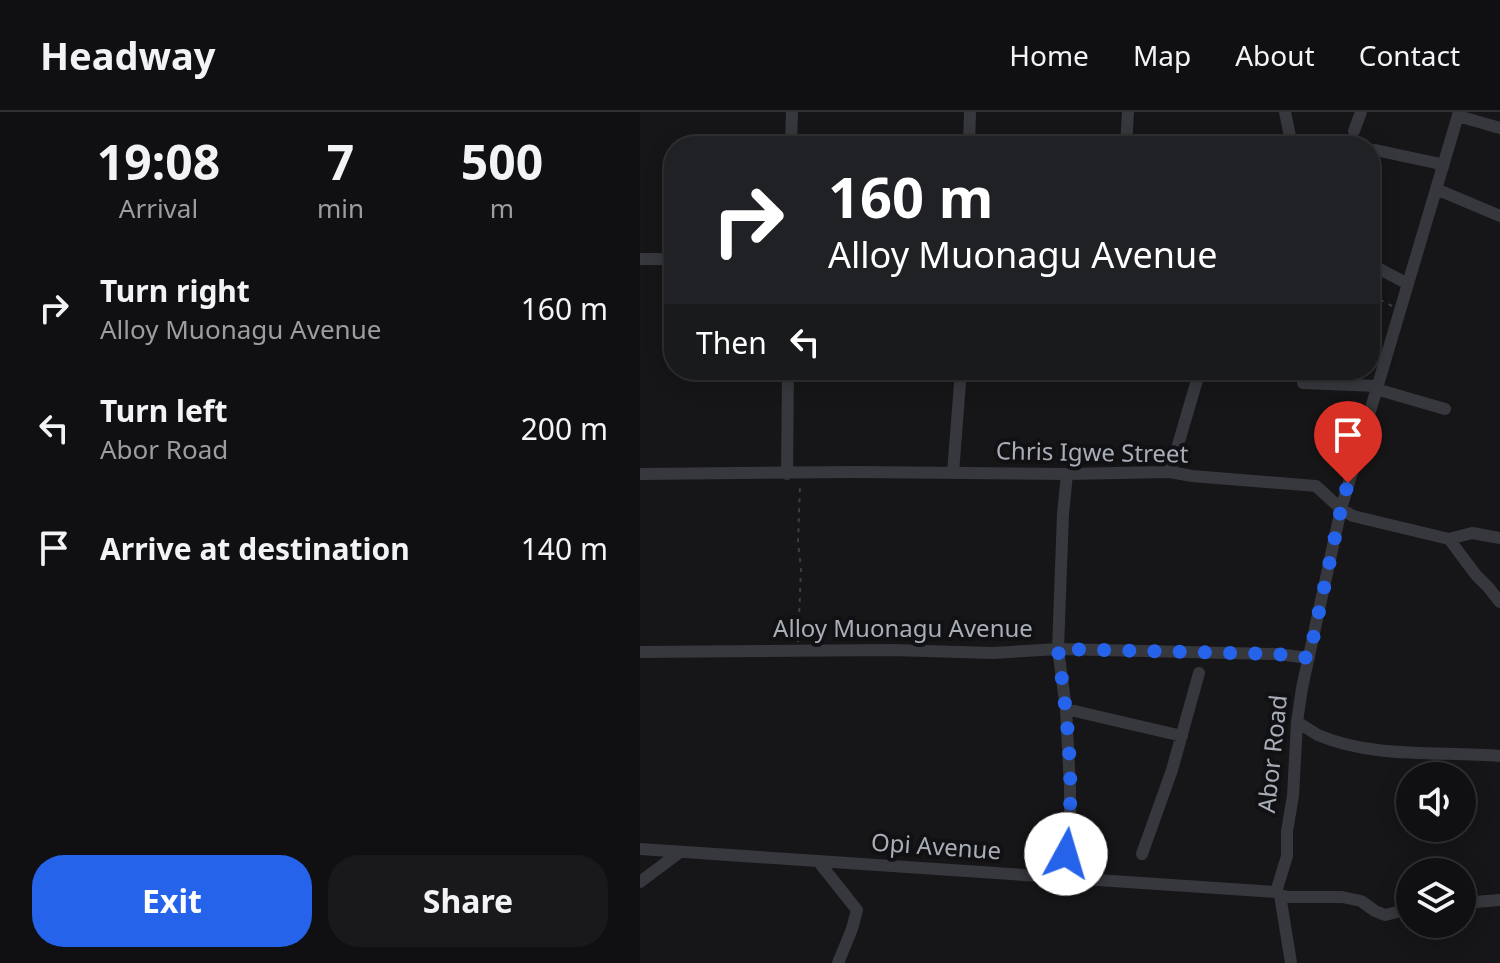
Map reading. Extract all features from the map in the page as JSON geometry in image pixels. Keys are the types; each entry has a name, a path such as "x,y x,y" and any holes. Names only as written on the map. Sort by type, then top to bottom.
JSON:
{"street":[{"path":"791,136 792,112"},
{"path":"969,136 970,112"},
{"path":"1127,136 1128,112"},
{"path":"1285,112 1290,136"},
{"path":"1354,131 1361,112"},
{"path":"1459,114 1500,128"},
{"name":"Abor Road","path":"1380,375 1408,284 1423,213 1436,189 1459,114"},
{"path":"1380,151 1443,167"},
{"path":"1436,189 1500,216"},
{"path":"640,259 664,259"},
{"path":"1380,269 1408,284"},
{"path":"789,380 794,474"},
{"path":"953,473 960,380"},
{"path":"1170,472 1197,380"},
{"name":"Abor Road","path":"1278,894 1287,856 1302,688 1341,509 1378,380"},
{"path":"1303,383 1376,388 1445,409"},
{"name":"Chris Igwe Street","path":"640,474 1170,472 1316,486 1353,516 1449,539 1472,533 1500,538"},
{"path":"1063,878 1070,823 1066,709 1058,649 1067,474"},
{"path":"1449,539 1500,603 1500,614"},
{"name":"Alloy Muonagu Avenue","path":"640,652 892,650 993,653 1058,649 1277,654 1309,658"},
{"path":"1142,854 1172,770 1199,673"},
{"path":"1066,709 1182,736"},
{"path":"1297,722 1318,734 1353,745 1414,753 1500,756"},
{"name":"Opi Avenue","path":"640,849 1342,897 1361,901 1385,915 1396,912"},
{"path":"640,882 680,852"},
{"path":"818,861 857,910 838,963"},
{"path":"1278,894 1291,963"},
{"path":"1476,902 1500,900"}],"path":[{"path":"1380,300 1400,310"},
{"path":"794,474 801,569 797,651"}],"route":[{"path":"1066,854 1070,788 1066,709 1058,649 1277,654 1309,658 1348,483"}]}
